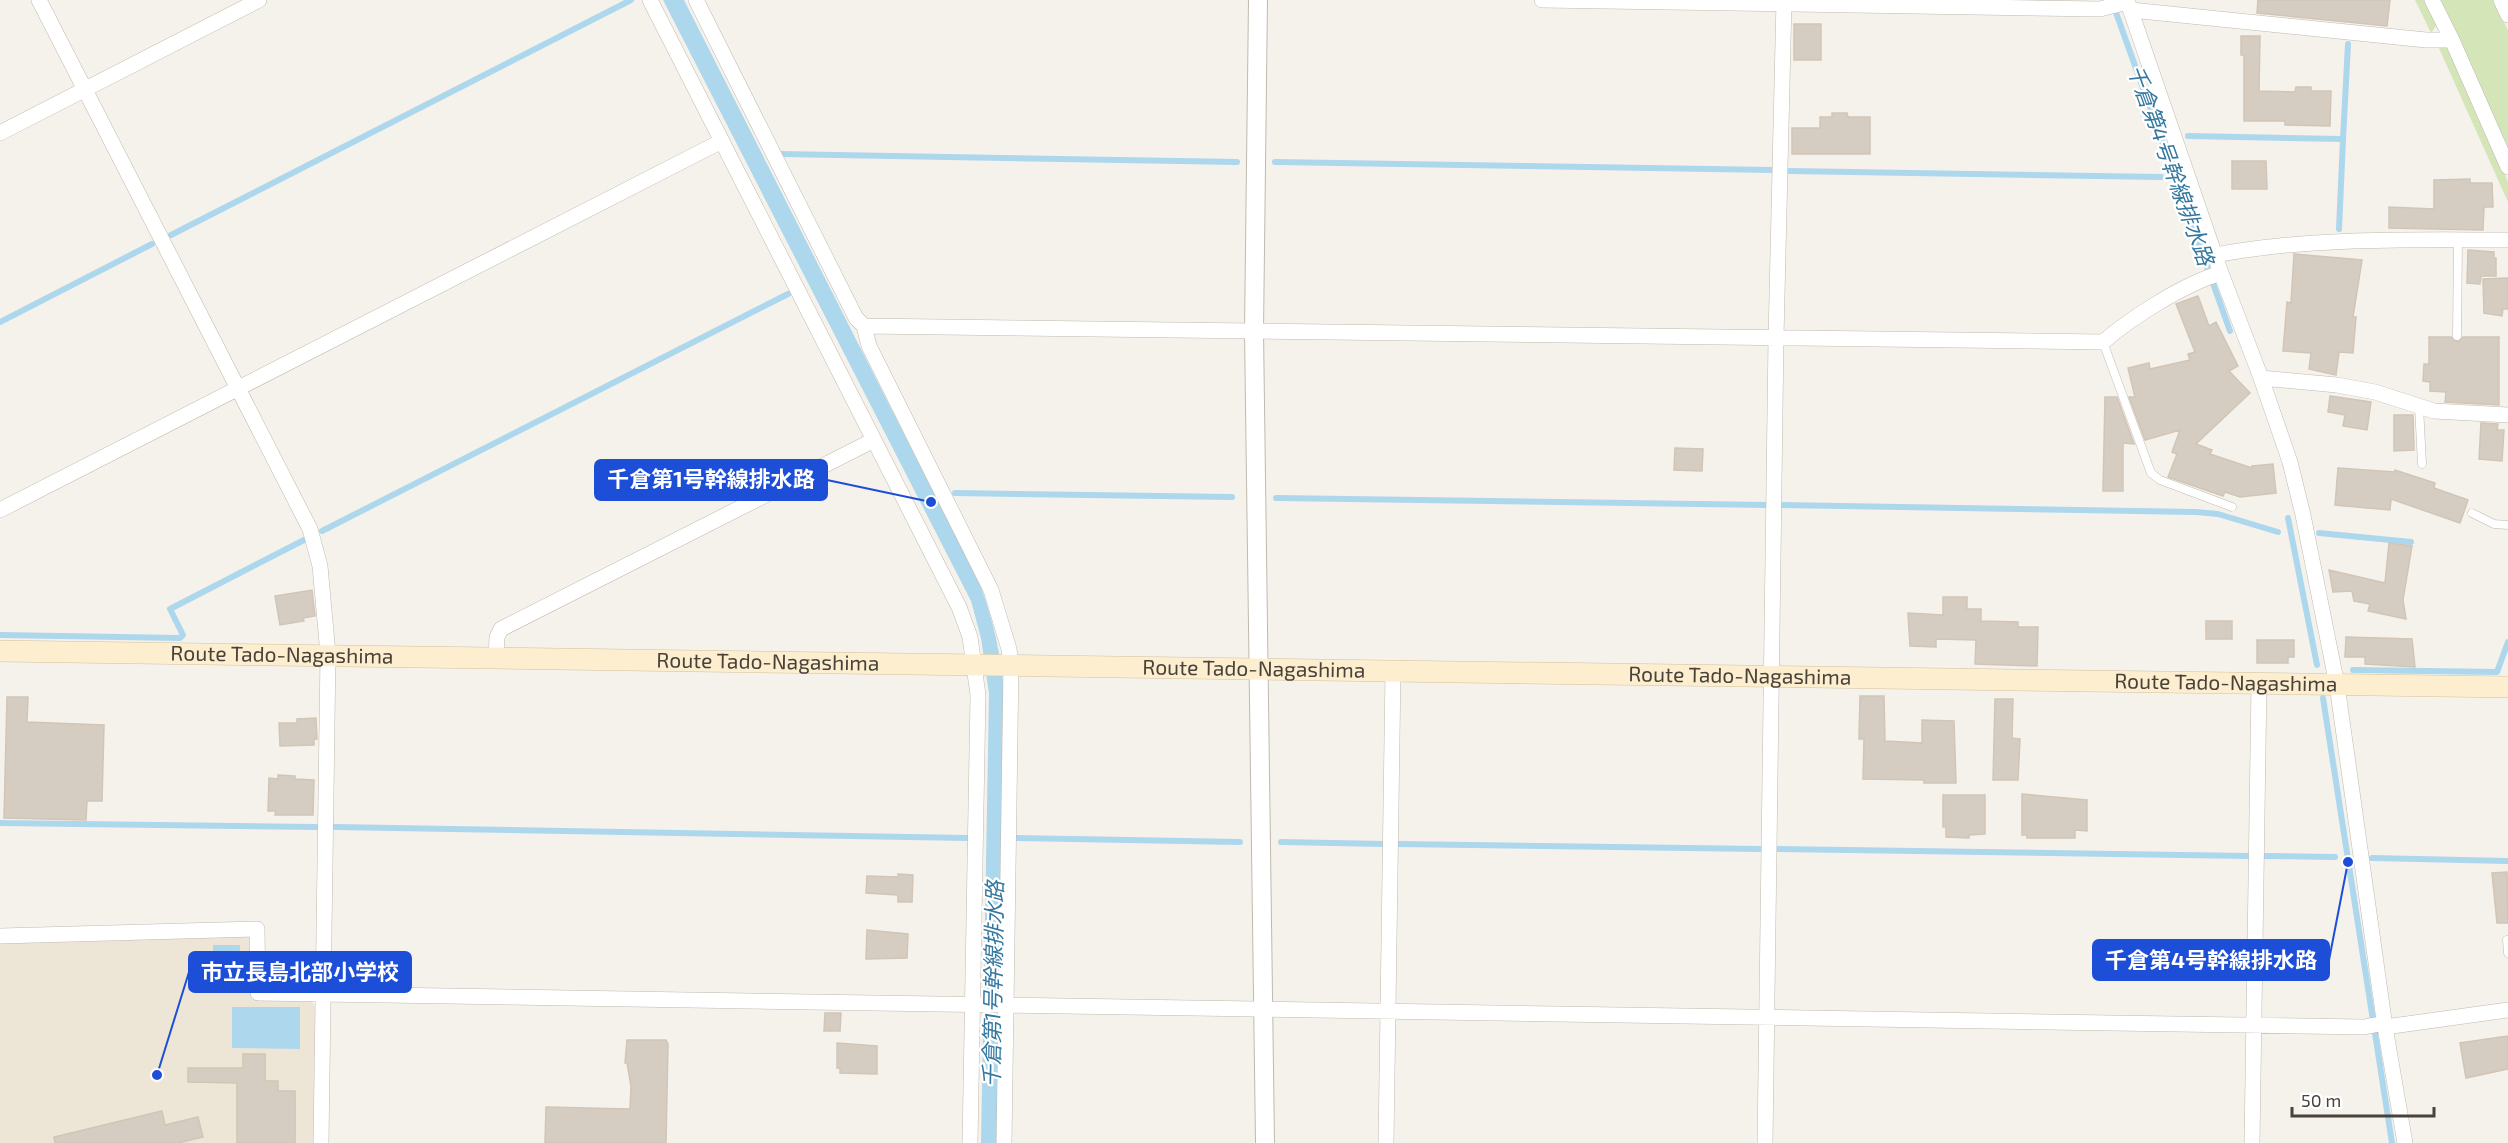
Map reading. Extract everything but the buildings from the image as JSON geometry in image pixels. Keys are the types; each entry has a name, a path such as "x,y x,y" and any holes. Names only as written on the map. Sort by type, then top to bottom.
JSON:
{"main road":[{"name":"Route Tado-Nagashima","path":"0,651 2259,684 2506,684"}],"street":[{"path":"39,0 310,529 320,566 328,654 321,1143"},
{"path":"0,133 259,0"},
{"path":"650,0 959,607 977,664 976,1003 970,1143"},
{"path":"696,0 856,318 864,326 869,346 991,590 1010,650 1004,1143"},
{"path":"1258,0 1254,331 1265,1143"},
{"path":"1542,0 1784,2 2100,9 2127,4 2426,40 2452,40"},
{"path":"2432,0 2508,167"},
{"path":"2501,0 2508,15"},
{"path":"1765,1143 1776,338 1784,2"},
{"path":"2127,4 2215,255 2219,273 2261,378 2290,462 2303,515 2337,685 2384,1025 2404,1143"},
{"path":"0,510 722,141"},
{"path":"2215,255 2257,247 2353,240 2508,240"},
{"path":"864,326 2103,342 2118,329 2199,280 2219,273"},
{"path":"2261,378 2337,385 2375,392 2434,411 2508,415"},
{"path":"496,658 497,637 501,629 874,440"},
{"path":"1386,1143 1393,671"},
{"path":"2252,1143 2259,684"},
{"path":"0,936 257,929 258,993 2364,1027 2508,1010"}],"lane":[{"path":"2457,336 2458,240"},
{"path":"2103,342 2151,473 2160,480 2232,507"},
{"path":"2419,406 2422,464"},
{"path":"2472,513 2494,524 2508,525"},
{"path":"2507,940 2508,953"}],"shaded area":[{"path":"246,935 253,941 252,1000 310,1000 315,1006 314,1143 0,1143 0,942"}],"green space":[{"path":"2415,0 2426,0 2438,23 2431,33"},
{"path":"2437,0 2493,0 2508,30 2508,154"},
{"path":"2438,46 2451,49 2508,182 2508,202"}],"water":[{"path":"663,0 684,0 979,582 988,609 996,637 1004,693 997,1143 981,1143 989,694 981,638 971,601"},
{"path":"213,945 240,945 239,986 213,986"},
{"path":"232,1007 300,1007 300,1049 232,1048"}],"waterway":[{"path":"171,235 631,0"},
{"name":"千倉第4号幹線排水路","path":"2114,7 2230,331"},
{"path":"2188,136 2343,139 2348,44"},
{"path":"2339,229 2343,139"},
{"path":"780,154 1237,162"},
{"path":"1275,162 1773,170"},
{"path":"1789,171 2161,177"},
{"path":"0,322 152,244"},
{"path":"322,531 788,294"},
{"path":"955,493 1232,497"},
{"path":"1276,498 1768,505"},
{"path":"1782,505 2196,512 2218,514 2278,532"},
{"name":"千倉第4号幹線排水路","path":"2288,518 2317,665"},
{"path":"2319,533 2411,542"},
{"path":"0,635 180,638 183,635 170,609 304,540"},
{"path":"2353,670 2497,672 2508,642"},
{"name":"千倉第4号幹線排水路","path":"2323,698 2392,1143"},
{"path":"0,823 316,827"},
{"path":"335,827 968,838"},
{"path":"1016,838 1240,842"},
{"path":"1281,842 1385,844"},
{"path":"1397,844 1760,849"},
{"path":"1778,849 2249,856"},
{"path":"2264,856 2335,857"},
{"path":"2372,858 2508,861"}],"place":[{"name":"千倉第1号幹線排水路","path":"931,502"},
{"name":"千倉第4号幹線排水路","path":"2348,862"},
{"name":"市立長島北部小学校","path":"157,1075"}]}
